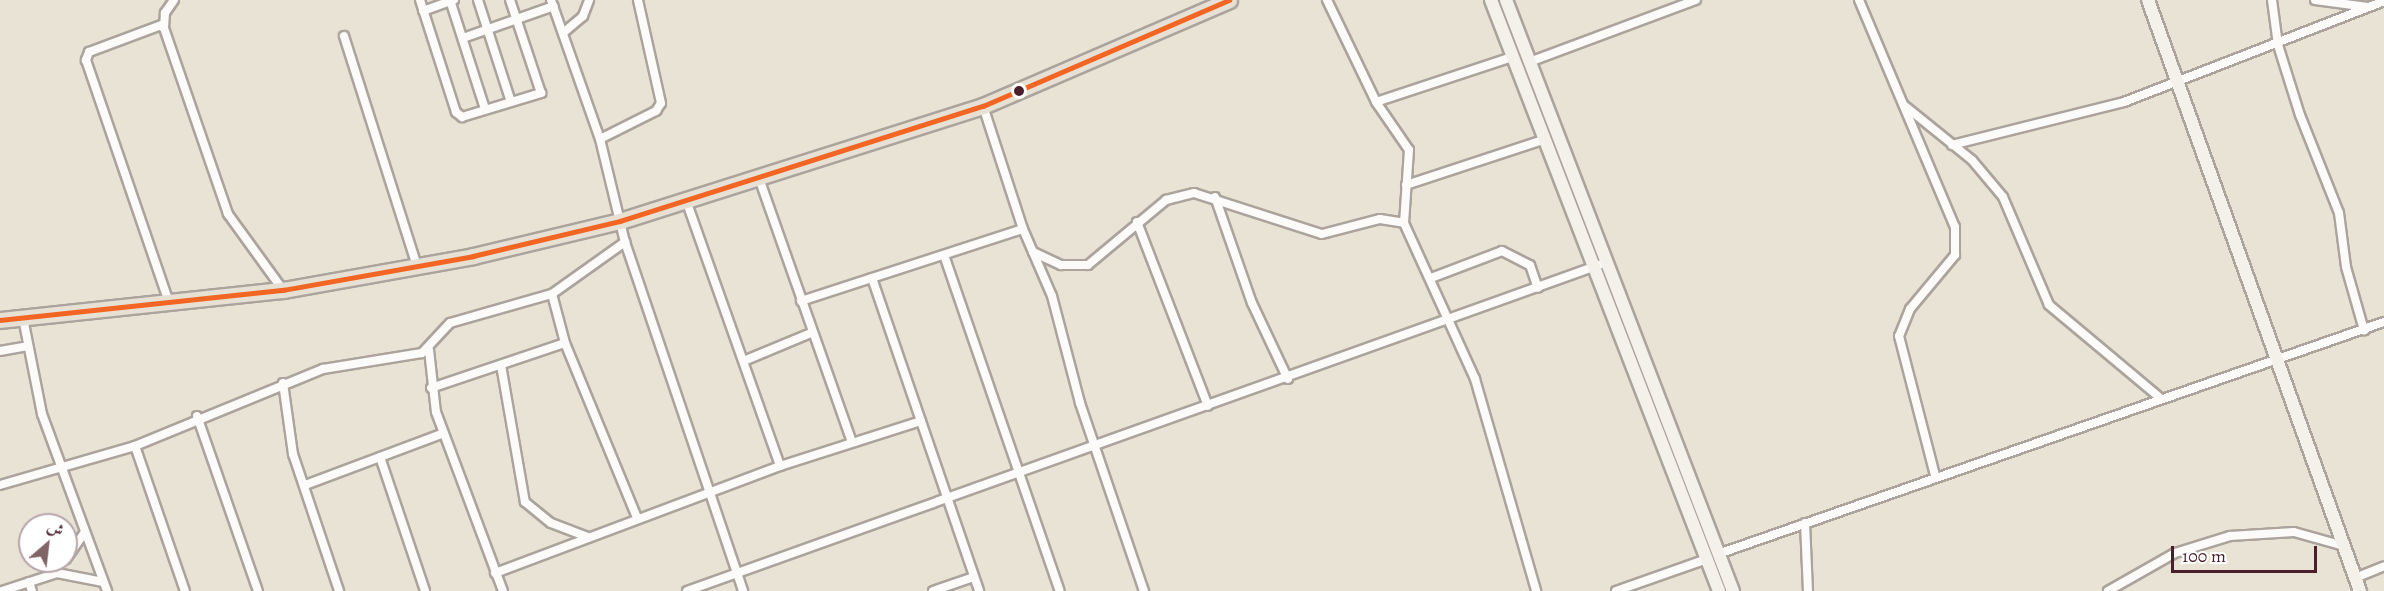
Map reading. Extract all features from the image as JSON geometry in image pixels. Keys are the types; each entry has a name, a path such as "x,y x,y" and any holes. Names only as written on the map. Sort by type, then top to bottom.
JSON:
{"highway":[{"path":"0,320 170,305 284,290 417,266 620,221 760,181 983,106 1229,0"}],"main road":[{"path":"1491,0 1592,268 1712,557 1733,591"},
{"path":"1506,0 1712,557 1719,591"},
{"path":"2148,0 2360,591"}],"street":[{"path":"174,0 164,24 228,214 284,290"},
{"path":"420,0 456,112 462,117 542,91 510,0"},
{"path":"423,11 452,0 486,109"},
{"path":"478,0 511,102"},
{"path":"563,33 583,16 589,0"},
{"path":"600,139 656,111 661,103 638,0"},
{"path":"1327,0 1376,102 1409,150 1404,223 1431,278 1445,318 1475,379 1536,591"},
{"path":"1529,62 1696,0"},
{"path":"1859,0 1955,226 1955,255 1910,309 1899,336 1935,475"},
{"path":"2272,0 2278,45 2338,213 2346,267 2364,330"},
{"path":"2315,0 2371,7"},
{"path":"1952,145 2113,105 2278,45 2384,1"},
{"path":"463,39 553,3 600,139 625,242 743,591"},
{"path":"164,24 89,52 86,60 170,305"},
{"path":"344,36 417,266"},
{"path":"1376,102 1512,57"},
{"path":"1902,104 1952,145 2003,197 2049,304 2159,398"},
{"path":"983,106 1023,229 1061,324 1095,447 1144,591"},
{"path":"1406,185 1543,140"},
{"path":"760,181 811,333 852,442"},
{"path":"1033,251 1061,265 1088,265 1137,222 1178,195 1215,197 1322,234 1380,219 1404,223"},
{"path":"1215,197 1252,303 1288,379"},
{"path":"687,203 746,360 780,466"},
{"path":"1137,222 1208,406"},
{"path":"801,301 1023,229"},
{"path":"502,591 444,433 431,388 429,350 450,323 552,294 625,242"},
{"path":"1431,278 1502,251 1530,265 1538,288"},
{"path":"944,255 1060,591"},
{"path":"687,591 1288,379 1445,318 1538,288 1605,263"},
{"path":"872,278 979,591"},
{"path":"552,294 565,343 637,518"},
{"path":"23,318 39,405 105,587"},
{"path":"1616,591 1935,475 2384,322"},
{"path":"746,360 811,333"},
{"path":"431,388 565,343"},
{"path":"0,351 28,346"},
{"path":"0,486 135,446 197,416 336,365 429,350"},
{"path":"501,365 525,502 551,523 588,537"},
{"path":"283,383 285,419 339,591"},
{"path":"197,416 258,591"},
{"path":"495,573 780,466 921,421"},
{"path":"304,485 444,433"},
{"path":"135,446 185,591"},
{"path":"380,458 425,591"},
{"path":"1805,523 1808,591"},
{"path":"78,542 85,532"},
{"path":"2108,591 2175,553 2230,536 2294,532 2344,546"},
{"path":"2355,578 2384,566"},
{"path":"2,591 30,586 57,573 105,587"},
{"path":"933,591 974,577"}],"transit line":[{"path":"0,320 283,290 473,256 620,221 983,106 1229,0"}]}
